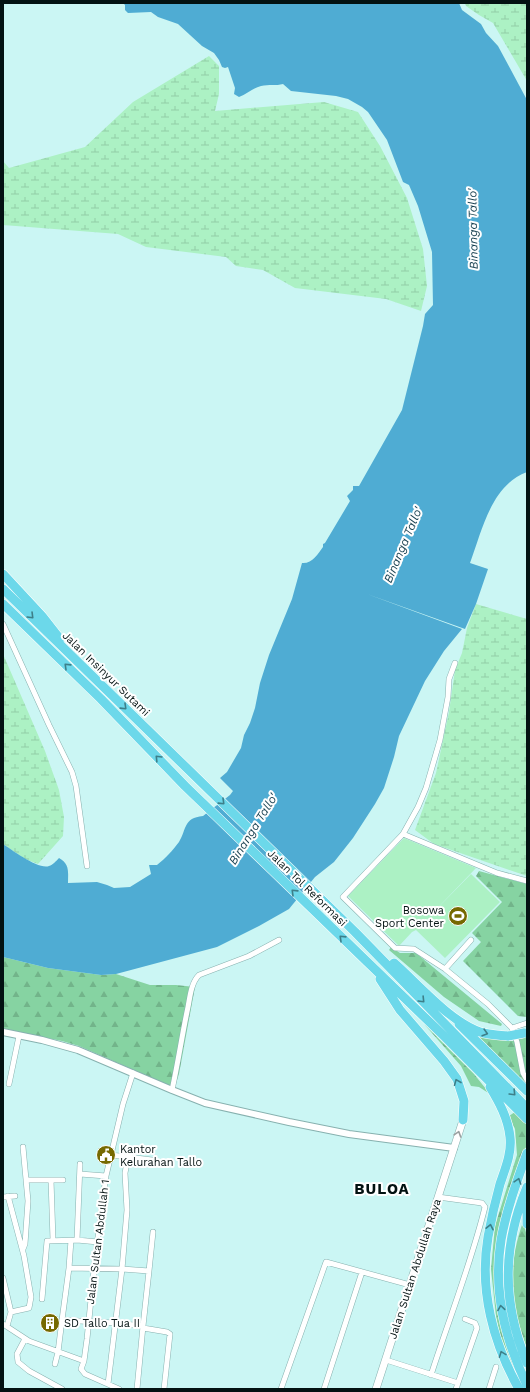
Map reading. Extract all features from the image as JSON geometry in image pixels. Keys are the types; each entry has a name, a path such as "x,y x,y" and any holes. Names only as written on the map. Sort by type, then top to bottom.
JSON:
{"highway":[{"path":"3,574 42,616 76,662"},
{"name":"Jalan Insinyur Sutami","path":"3,589 76,662 194,775"},
{"name":"Jalan Insinyur Sutami","path":"4,606 101,699 185,786"},
{"name":"Jalan Tol Reformasi","path":"194,775 355,932"},
{"name":"Jalan Tol Reformasi","path":"185,786 361,957"},
{"path":"355,932 376,948 443,1008 527,1091"},
{"path":"355,932 527,1108"},
{"path":"361,957 397,990 527,1118"},
{"path":"361,957 382,982 400,1010 444,1061 457,1079 464,1101 463,1120"},
{"path":"443,1008 462,1023 480,1032 495,1035 510,1032 526,1033"},
{"path":"483,1075 500,1103 510,1136 510,1148 488,1238 485,1261 485,1283 494,1332 507,1368 519,1389"},
{"path":"527,1152 514,1190 501,1240 499,1282 501,1307 506,1330 512,1352 527,1385"},
{"path":"527,1187 516,1219 511,1242 508,1283 514,1327 527,1363"},
{"path":"527,1207 527,1224"}],"main road":[{"name":"Jalan Sultan Abdullah Raya","path":"376,1389 463,1120"}],"street":[{"path":"3,624 72,772 77,791 87,866"},
{"path":"455,663 449,679 448,697 440,740 429,778 418,807 403,834 343,897 395,948 414,949 445,969 488,1004 517,1042 523,1073 527,1080"},
{"path":"403,834 497,873 527,881"},
{"path":"172,1090 183,1031 196,978 199,975 249,956 279,940"},
{"path":"445,969 470,940"},
{"path":"510,1032 527,1023"},
{"path":"3,1032 42,1040 78,1050 205,1103 289,1122 370,1137 454,1148"},
{"path":"9,1084 19,1036"},
{"name":"Jalan Sultan Abdullah 1","path":"119,1389 83,1373 81,1369 84,1361 106,1176 123,1104 133,1073"},
{"path":"22,1249 25,1244 28,1217 23,1147"},
{"path":"111,1155 152,1160"},
{"path":"108,1384 122,1269 127,1210 125,1173 128,1157"},
{"path":"77,1240 80,1164"},
{"path":"80,1174 106,1176"},
{"path":"26,1180 64,1180"},
{"path":"51,1180 53,1240"},
{"path":"11,1312 29,1308 31,1299 22,1249 6,1197 15,1196"},
{"path":"431,1375 468,1265 485,1207 482,1203 438,1197"},
{"path":"137,1389 152,1232"},
{"path":"55,1364 58,1352 69,1268 71,1240"},
{"path":"42,1299 46,1244 48,1241 77,1240 98,1242"},
{"path":"281,1389 325,1262 410,1285"},
{"path":"69,1268 149,1271"},
{"path":"324,1389 362,1272"},
{"path":"3,1278 11,1312 5,1325 25,1339 84,1361"},
{"path":"386,1360 431,1375 457,1386 477,1328 475,1323 465,1319"},
{"path":"62,1320 115,1323 168,1332 170,1334 164,1389"},
{"path":"25,1339 18,1354 18,1362 29,1371 62,1389"},
{"path":"488,1389 496,1367"}],"green space":[{"path":"465,3 527,3 527,81 493,23 466,6"},
{"path":"209,56 219,66 219,94 215,111 324,102 358,112 380,146 407,198 423,249 427,286 421,311 386,299 295,288 263,270 236,266 226,257 146,247 118,234 3,225 3,161 9,168 85,147 133,102"},
{"path":"476,604 527,619 527,876 434,844 415,830 436,773 449,712 455,670 462,653 467,628"},
{"path":"3,654 45,751 59,790 64,817 63,836 38,864 25,859 3,844"},
{"path":"404,838 476,868 425,921 471,874 500,902 445,958 416,930 412,932 399,946 348,896"},
{"path":"479,871 527,884 527,1017 518,1016 463,961 481,942 472,933 502,902 476,876"},
{"path":"391,947 400,953 416,953 502,1024 501,1026 479,1021 444,997 389,950"},
{"path":"3,957 48,968 101,975 116,974 150,985 195,987 179,1074 175,1086 170,1086 79,1046 3,1029"},
{"path":"424,1024 474,1074 490,1094 479,1087 471,1086 461,1066"},
{"path":"473,1032 489,1038 513,1041 527,1037 527,1089"},
{"path":"515,1112 527,1123 527,1144 505,1209 500,1314 521,1382 500,1335 496,1316 491,1269 495,1226 517,1155 515,1129 509,1116"},
{"path":"523,1222 527,1236 527,1348 517,1316 513,1285 514,1254"}],"water":[{"name":"Binanga Tallo'","path":"123,3 459,3 462,10 481,24 486,33 498,46 527,100 527,472 515,478 505,487 496,498 484,524 470,563 488,569 476,604 465,629 367,594 462,629 444,651 425,681 399,736 384,788 353,838 334,862 315,877 289,909 217,947 116,974 101,975 48,968 3,957 3,844 26,859 39,865 50,865 59,858 63,860 67,866 68,883 97,882 114,888 130,887 151,874 149,865 157,865 163,860 179,842 186,825 192,819 203,816 230,795 233,791 220,778 227,772 241,748 244,735 255,708 260,683 269,655 292,599 302,563 312,560 323,547 323,544 350,501 347,496 353,490 353,486 359,486 402,410 425,314 433,305 432,252 418,206 409,185 403,182 387,140 368,112 348,99 336,96 291,91 283,84 261,86 239,97 234,94 235,88 228,67 222,67 214,53 202,46 178,24 158,17 151,12 128,13 125,10 125,5"}],"place":[{"name":"Bosowa Sport Center","path":"458,916"},
{"name":"Kantor Kelurahan Tallo","path":"106,1155"},
{"name":"SD Tallo Tua II","path":"50,1323"}],"district":[{"name":"BULOA","path":"382,1189"}]}
